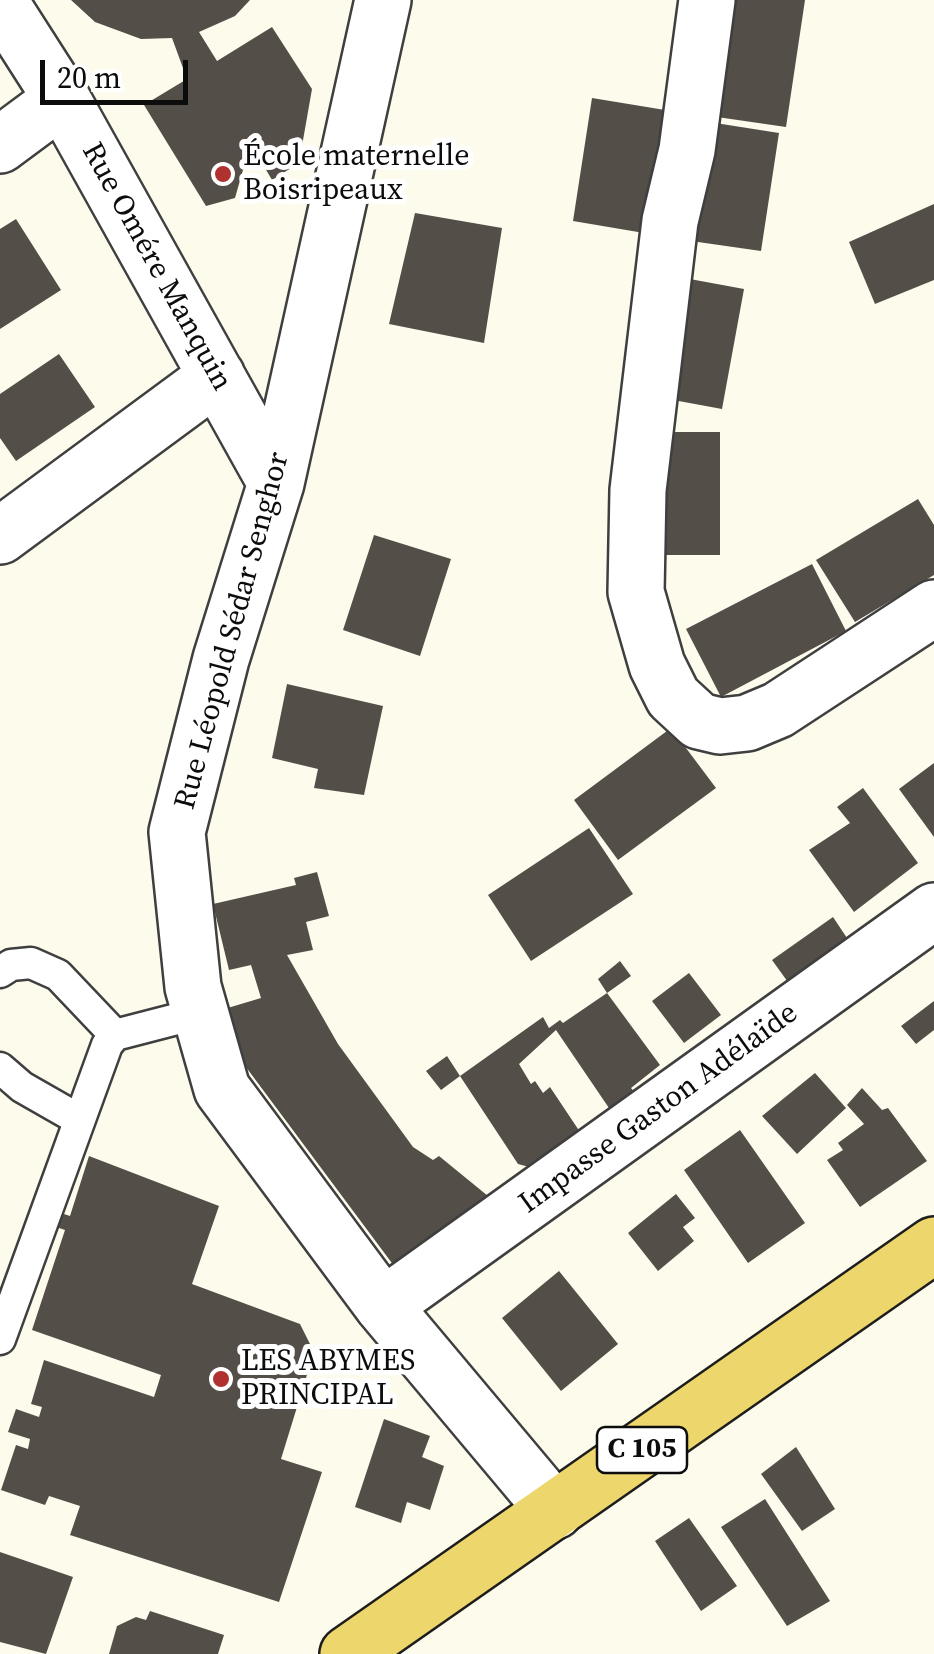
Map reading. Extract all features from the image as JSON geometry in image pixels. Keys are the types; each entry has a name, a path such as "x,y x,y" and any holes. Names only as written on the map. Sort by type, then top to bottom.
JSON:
{"main road":[{"name":"C 105","path":"348,1654 929,1261"}],"street":[{"name":"Rue Léopold Sédar Senghor","path":"383,0 276,482 220,659 177,832 193,987 222,1089 383,1306 555,1511"},
{"path":"707,0 687,150 666,256 638,490 636,592 658,665 673,697 699,720 720,726 747,723 778,710 934,608"},
{"name":"Rue Omére Manquin","path":"0,2 62,99 276,482"},
{"path":"0,145 62,99"},
{"path":"0,536 216,376"},
{"name":"Impasse Gaston Adélaïde","path":"383,1306 934,912"}],"lane":[{"path":"0,972 11,965 32,963 58,975 116,1036"},
{"path":"0,1339 107,1045 116,1036 200,1013"},
{"path":"0,1068 22,1087 78,1120"}],"building":[{"path":"71,0 250,0 235,16 199,32 217,61 272,27 312,89 299,163 272,180 261,161 243,170 235,198 206,206 144,105 187,79 172,38 141,39 95,22"},
{"path":"736,0 805,0 786,127 717,117"},
{"path":"592,98 665,110 644,233 573,221"},
{"path":"709,122 779,133 761,251 691,241"},
{"path":"934,204 934,280 875,304 849,242"},
{"path":"415,213 502,228 484,343 389,324"},
{"path":"16,219 61,290 0,329 0,229"},
{"path":"679,277 744,289 722,409 657,397"},
{"path":"59,354 95,407 16,461 0,438 0,394"},
{"path":"663,432 720,432 720,555 662,555"},
{"path":"918,499 934,525 934,575 855,622 816,560"},
{"path":"374,535 451,559 420,656 343,630"},
{"path":"812,564 846,631 721,697 686,629"},
{"path":"287,684 383,706 364,795 314,788 318,769 272,758"},
{"path":"671,728 716,788 618,860 574,800"},
{"path":"934,763 934,837 899,789"},
{"path":"863,788 918,863 854,912 809,850 850,823 837,807"},
{"path":"589,828 633,894 531,961 488,895"},
{"path":"317,872 329,916 306,922 313,950 287,955 338,1044 413,1147 433,1160 439,1156 499,1205 403,1278 234,1051 221,1010 261,998 251,965 229,970 213,904 296,885 294,878"},
{"path":"833,917 849,941 798,996 772,960"},
{"path":"620,961 631,976 607,993 598,979"},
{"path":"689,973 721,1015 684,1043 652,1001"},
{"path":"607,993 660,1065 631,1088 636,1094 611,1111 556,1030 519,1064 531,1084 535,1081 543,1093 550,1087 580,1132 529,1167 518,1164 460,1076 543,1017 549,1028 560,1020 563,1023"},
{"path":"934,1001 934,1030 916,1044 901,1026"},
{"path":"447,1056 460,1076 441,1090 426,1071"},
{"path":"815,1073 846,1108 797,1154 762,1116"},
{"path":"862,1088 882,1110 888,1108 927,1161 860,1207 827,1160 843,1150 838,1143 864,1124 847,1105"},
{"path":"740,1130 805,1223 748,1263 684,1170"},
{"name":"LES ABYMES PRINCIPAL","path":"89,1156 219,1206 192,1284 300,1324 314,1352 281,1459 322,1472 279,1602 70,1535 80,1506 49,1496 45,1505 1,1490 16,1445 28,1449 30,1439 8,1432 16,1409 39,1417 42,1407 31,1404 44,1360 154,1397 161,1375 32,1330 65,1230 56,1227 61,1213 70,1216"},
{"path":"676,1194 695,1218 683,1227 694,1241 658,1271 628,1233"},
{"path":"559,1271 618,1344 561,1391 502,1318"},
{"path":"384,1419 430,1436 422,1457 444,1466 430,1510 407,1502 401,1523 355,1507"},
{"path":"796,1447 835,1509 802,1531 761,1474"},
{"path":"765,1499 830,1601 787,1626 721,1527"},
{"path":"689,1518 737,1586 701,1611 655,1541"},
{"path":"0,1552 73,1577 46,1654 0,1642"},
{"path":"150,1611 224,1635 218,1654 109,1654 117,1626 136,1617 146,1620"}],"place":[{"name":"École maternelle Boisripeaux","path":"223,174"},
{"name":"LES ABYMES PRINCIPAL","path":"221,1379"}]}
